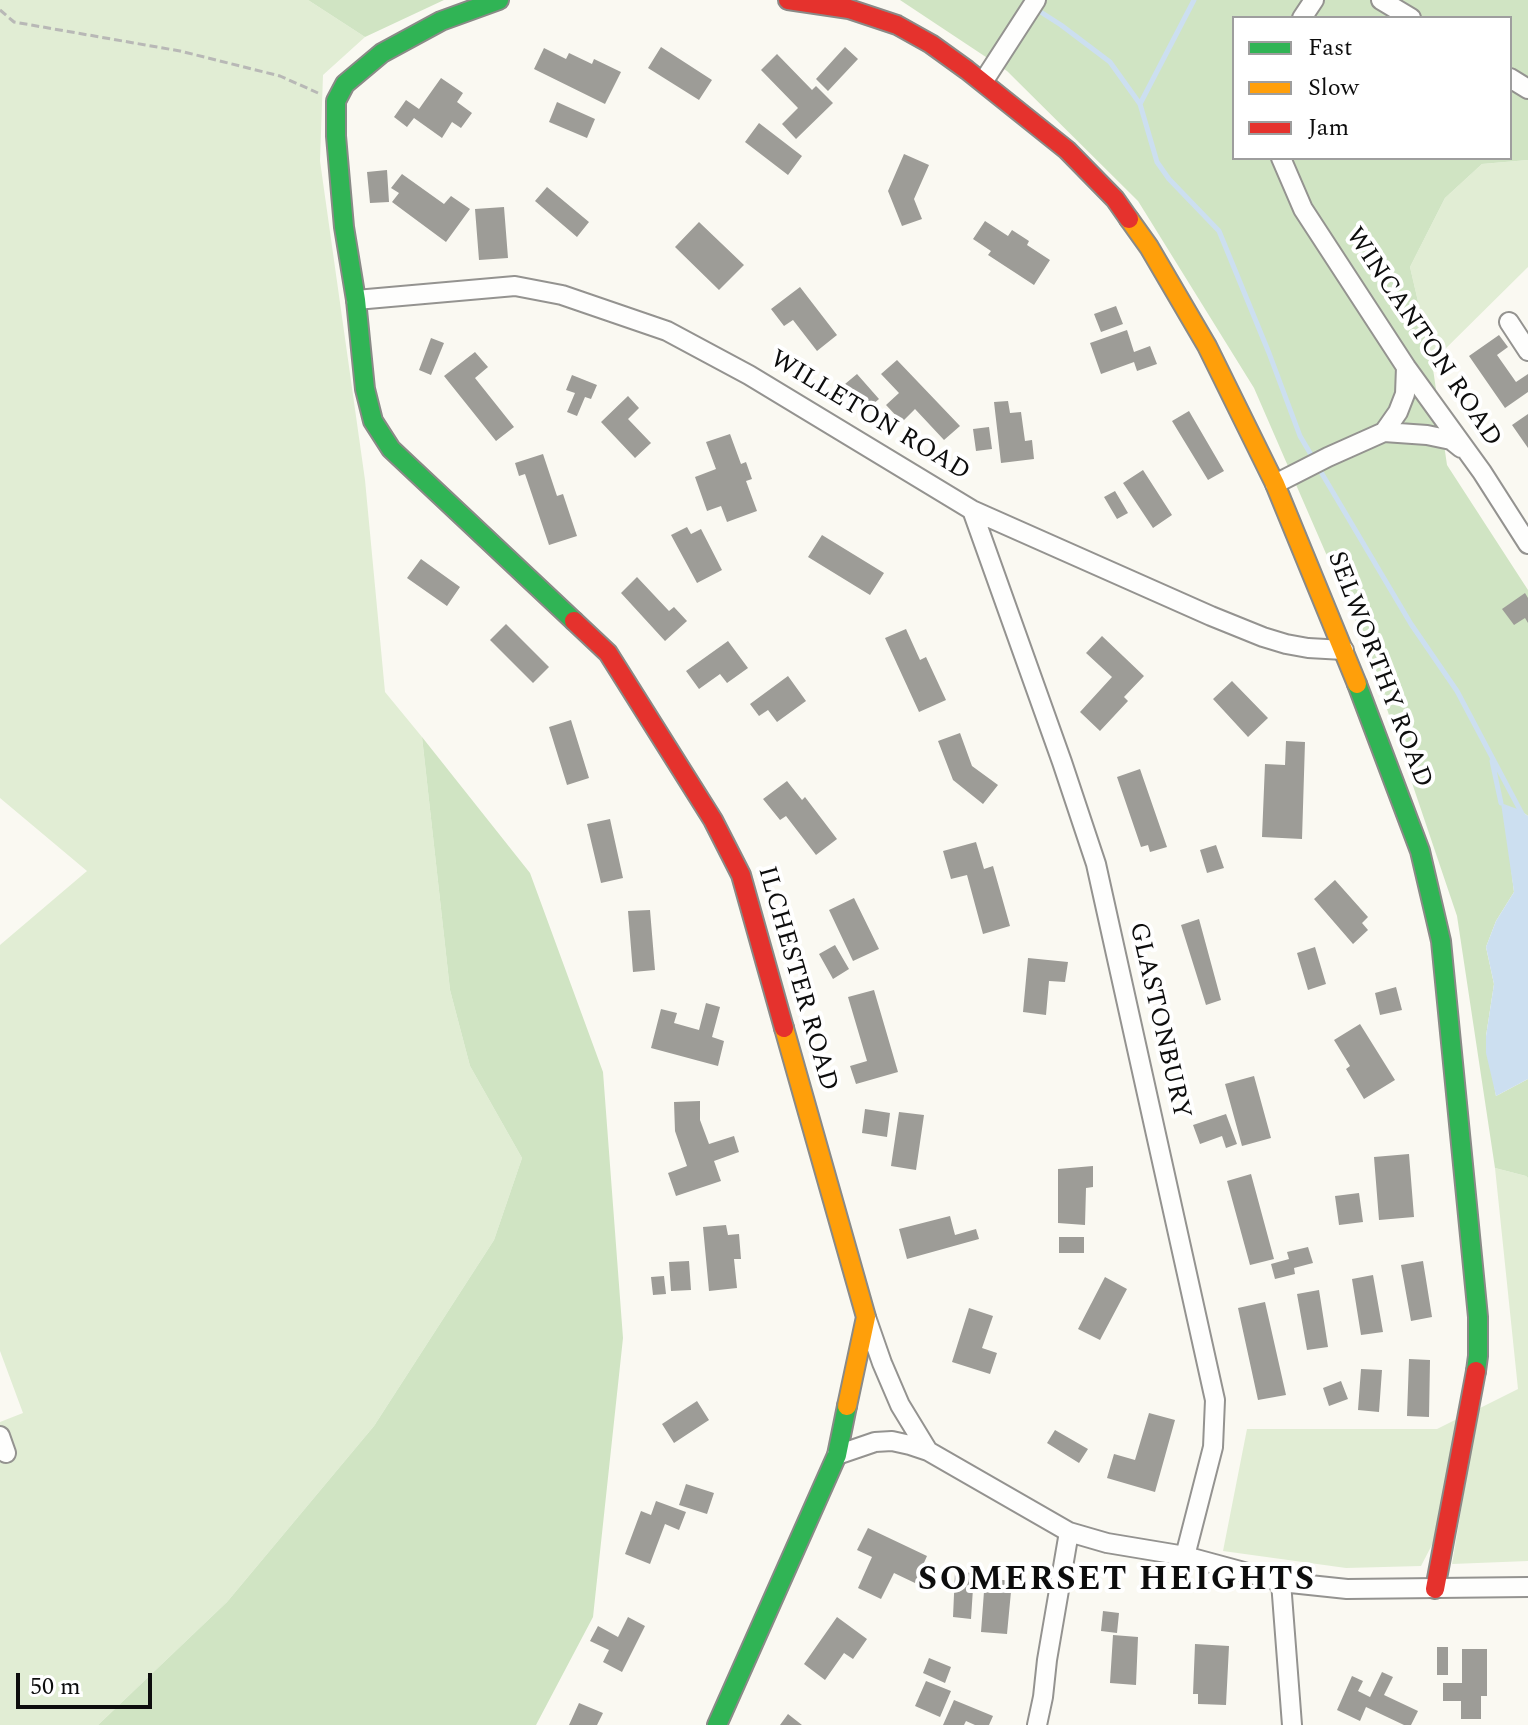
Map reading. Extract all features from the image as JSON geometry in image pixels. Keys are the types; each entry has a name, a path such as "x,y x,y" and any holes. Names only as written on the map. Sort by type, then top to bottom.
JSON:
{"street":[{"path":"356,300 344,227 336,101 345,84 382,53 441,21 499,0"},
{"name":"SELWORTHY ROAD","path":"788,0 849,9 897,25 931,44 1067,150 1115,199 1149,247 1207,346 1275,484 1344,650 1420,851 1441,941 1478,1317 1478,1356 1471,1404 1435,1589"},
{"path":"983,82 1036,0"},
{"path":"1381,0 1408,16"},
{"name":"WINCANTON ROAD","path":"1282,160 1303,209 1406,367 1470,455 1528,544"},
{"name":"WILLETON ROAD","path":"356,300 515,286 562,295 667,331 749,375 972,510 1263,637 1308,648 1344,650"},
{"name":"ILCHESTER ROAD","path":"356,300 365,389 373,421 391,449 608,653 713,820 741,875 866,1317 837,1455 717,1725"},
{"path":"1509,322 1528,351"},
{"path":"1384,432 1398,412 1405,394 1406,367"},
{"path":"1275,484 1384,432 1451,440 1470,455"},
{"name":"GLASTONBURY","path":"972,510 1096,864 1215,1400 1213,1447 1185,1556"},
{"path":"866,1317 900,1405 928,1451"},
{"path":"837,1455 875,1442 892,1441 910,1445 928,1451 1069,1532 1107,1543 1185,1556 1281,1582 1347,1589 1527,1593"},
{"path":"1037,1725 1069,1532"},
{"path":"1281,1582 1292,1725"}],"path":[{"path":"0,10 14,22 30,26 180,51 280,76 336,101"}],"green space":[{"path":"0,0 308,0 365,37 323,75 320,161 365,480 385,692 422,737 450,990 470,1066 522,1158 494,1240 374,1426 227,1602 98,1725 0,1725 0,1422 23,1413 0,1351 0,945 87,871 0,798"},
{"path":"308,0 444,0 365,37"},
{"path":"900,0 1528,0 1528,160 1482,164 1445,198 1410,267 1432,362 1447,465 1528,590 1528,816 1520,810 1511,867 1514,892 1496,921 1486,947 1494,984 1486,1036 1496,1096 1528,1079 1528,1178 1495,1168 1457,916 1364,641 1254,388 1138,201 1007,71"},
{"path":"1528,160 1528,267 1432,362 1410,267 1445,198 1482,164"},
{"path":"422,737 530,873 603,1072 623,1338 593,1617 536,1725 98,1725 227,1602 374,1426 494,1240 522,1158 470,1066 450,990"},
{"path":"1495,1168 1528,1178 1528,1561 1452,1564 1478,1409 1518,1389"},
{"path":"1457,1419 1434,1541 1421,1566 1346,1568 1223,1551 1247,1429 1437,1429"}],"water":[{"path":"1501,803 1528,816 1528,1079 1496,1096 1486,1053 1494,984 1486,947 1496,921 1514,892"}],"building":[{"path":"661,47 712,80 699,100 648,68"},
{"path":"845,47 858,59 828,91 816,79"},
{"path":"544,48 566,59 569,53 592,64 594,59 621,72 605,104 534,69"},
{"path":"777,54 812,90 816,86 833,103 796,139 782,124 798,108 761,70"},
{"path":"441,78 463,93 457,102 472,113 461,128 452,122 442,138 414,118 407,127 394,117 406,100 419,109"},
{"path":"557,102 595,119 587,138 549,122"},
{"path":"759,123 802,156 788,175 745,142"},
{"path":"904,154 929,165 914,199 922,219 902,226 888,191"},
{"path":"387,170 389,202 370,203 367,172"},
{"path":"402,174 444,204 451,196 470,209 446,242 392,202 399,193 391,188"},
{"path":"547,187 589,222 577,237 535,201"},
{"path":"504,207 508,258 479,260 475,209"},
{"path":"985,221 1008,236 1012,230 1029,241 1027,245 1050,260 1034,285 988,255 991,251 973,239"},
{"path":"699,222 744,265 719,290 675,247"},
{"path":"800,287 837,335 817,351 793,320 784,326 771,309"},
{"path":"1116,306 1123,324 1101,332 1094,314"},
{"path":"1127,330 1134,352 1150,346 1157,364 1137,371 1134,362 1101,374 1090,343"},
{"path":"1499,335 1508,347 1497,355 1516,382 1528,374 1528,392 1505,408 1469,356"},
{"path":"431,338 444,343 431,375 419,370"},
{"path":"475,352 488,367 475,378 514,427 496,441 444,376"},
{"path":"897,360 960,426 944,440 915,409 902,422 886,405 899,393 881,374"},
{"path":"857,374 879,399 867,409 845,384"},
{"path":"572,375 597,385 591,399 585,397 577,416 567,412 575,393 566,390"},
{"path":"628,396 639,408 628,419 651,443 635,458 601,422"},
{"path":"1008,401 1010,413 1021,412 1025,441 1032,440 1034,459 1001,463 994,402"},
{"path":"1189,411 1224,471 1208,480 1172,421"},
{"path":"1528,414 1528,448 1512,425"},
{"path":"989,427 992,449 976,451 973,429"},
{"path":"730,434 741,464 746,462 752,479 746,481 757,511 727,522 721,506 707,511 695,477 716,469 706,442"},
{"path":"543,454 557,496 563,494 577,536 549,545 525,474 519,476 515,463"},
{"path":"1143,470 1172,515 1153,528 1123,483"},
{"path":"1115,491 1128,513 1117,519 1104,497"},
{"path":"687,527 691,534 701,529 722,570 697,583 671,535"},
{"path":"822,535 884,573 870,595 808,557"},
{"path":"421,559 460,587 447,606 407,578"},
{"path":"637,577 669,611 674,607 687,621 665,641 621,593"},
{"path":"1525,593 1528,598 1528,623 1525,618 1514,625 1502,609"},
{"path":"506,624 549,667 533,683 490,640"},
{"path":"906,629 920,660 926,657 946,700 919,712 885,638"},
{"path":"1102,636 1144,676 1124,697 1128,701 1100,731 1080,712 1112,677 1086,653"},
{"path":"728,641 748,668 727,683 720,674 699,689 686,671"},
{"path":"788,676 806,701 777,722 768,710 759,716 750,704"},
{"path":"1232,681 1268,718 1248,737 1213,699"},
{"path":"571,720 589,778 567,785 549,727"},
{"path":"960,733 972,766 998,785 983,804 953,780 938,741"},
{"path":"1286,741 1305,742 1302,839 1262,837 1265,764 1285,765"},
{"path":"1140,769 1167,847 1150,852 1148,845 1141,847 1117,777"},
{"path":"787,781 802,800 805,797 837,839 816,855 786,816 780,820 763,799"},
{"path":"610,819 623,878 601,883 587,824"},
{"path":"976,842 984,869 993,866 1010,926 983,934 967,875 951,879 943,851"},
{"path":"1216,845 1224,868 1207,873 1200,850"},
{"path":"1335,880 1368,917 1362,923 1368,930 1353,944 1314,899"},
{"path":"854,898 879,949 853,961 829,910"},
{"path":"650,910 655,970 633,972 628,911"},
{"path":"1199,919 1221,1000 1206,1005 1181,925"},
{"path":"835,945 849,969 833,979 819,954"},
{"path":"1315,947 1326,984 1308,990 1297,953"},
{"path":"1028,958 1068,962 1065,982 1049,981 1046,1015 1023,1012"},
{"path":"1396,987 1402,1010 1380,1015 1375,993"},
{"path":"874,990 898,1072 856,1084 850,1066 867,1061 848,997"},
{"path":"706,1003 720,1007 712,1037 724,1041 718,1066 651,1048 661,1009 677,1013 674,1023 699,1030"},
{"path":"1360,1024 1395,1080 1364,1099 1346,1069 1350,1066 1334,1040"},
{"path":"1254,1076 1271,1138 1242,1146 1225,1084"},
{"path":"700,1101 700,1120 709,1144 734,1136 739,1152 714,1161 721,1181 676,1196 668,1173 687,1166 675,1131 674,1102"},
{"path":"865,1109 890,1113 887,1137 862,1133"},
{"path":"899,1112 924,1115 916,1170 891,1166"},
{"path":"1226,1114 1237,1144 1226,1148 1222,1136 1200,1144 1193,1125"},
{"path":"1409,1154 1414,1217 1379,1220 1374,1157"},
{"path":"1093,1166 1093,1187 1086,1188 1085,1225 1058,1223 1058,1169"},
{"path":"1251,1174 1274,1259 1250,1265 1227,1181"},
{"path":"1359,1193 1363,1222 1339,1225 1335,1196"},
{"path":"950,1216 955,1235 976,1229 979,1239 907,1259 899,1229"},
{"path":"726,1225 728,1235 739,1234 741,1259 734,1259 737,1288 709,1291 703,1227"},
{"path":"1059,1237 1084,1237 1084,1253 1059,1253"},
{"path":"1308,1247 1313,1263 1294,1268 1295,1274 1275,1279 1271,1264 1289,1259 1287,1252"},
{"path":"689,1261 691,1290 671,1291 669,1262"},
{"path":"1423,1261 1432,1317 1411,1321 1401,1265"},
{"path":"1373,1275 1383,1332 1361,1335 1352,1279"},
{"path":"664,1276 666,1294 653,1295 651,1277"},
{"path":"1105,1277 1127,1289 1100,1340 1078,1329"},
{"path":"1319,1290 1328,1347 1307,1350 1297,1294"},
{"path":"1265,1302 1286,1395 1258,1400 1238,1308"},
{"path":"969,1308 993,1316 982,1348 997,1353 990,1374 952,1362"},
{"path":"1409,1359 1430,1360 1429,1417 1407,1416"},
{"path":"1361,1369 1382,1370 1379,1412 1358,1410"},
{"path":"1341,1381 1348,1399 1329,1406 1323,1388"},
{"path":"697,1401 709,1420 674,1443 662,1424"},
{"path":"1149,1413 1175,1420 1155,1492 1107,1478 1114,1454 1135,1460"},
{"path":"1055,1430 1088,1449 1079,1463 1047,1443"},
{"path":"686,1484 714,1493 707,1514 679,1505"},
{"path":"656,1501 686,1512 679,1530 665,1524 650,1564 625,1554 641,1511 651,1515"},
{"path":"868,1528 927,1556 915,1583 894,1573 881,1599 858,1588 872,1557 857,1550"},
{"path":"955,1572 974,1573 971,1619 953,1617"},
{"path":"985,1578 1012,1581 1007,1634 981,1632"},
{"path":"1103,1611 1119,1613 1117,1633 1101,1631"},
{"path":"628,1617 645,1626 622,1672 603,1662 609,1650 590,1641 598,1626 618,1637"},
{"path":"837,1617 867,1639 853,1659 844,1653 825,1680 804,1664"},
{"path":"1113,1635 1138,1637 1136,1685 1110,1683"},
{"path":"1195,1644 1229,1646 1226,1705 1198,1704 1198,1694 1193,1694"},
{"path":"1437,1647 1448,1647 1448,1675 1437,1675"},
{"path":"1462,1649 1487,1649 1487,1696 1481,1696 1481,1719 1461,1719 1461,1701 1443,1701 1443,1683 1462,1683"},
{"path":"929,1658 951,1667 945,1683 923,1673"},
{"path":"1382,1672 1393,1677 1384,1695 1418,1711 1411,1725 1404,1725 1366,1707 1360,1721 1337,1710 1352,1676 1363,1681 1358,1691 1370,1697"},
{"path":"926,1681 951,1691 940,1717 915,1706"},
{"path":"954,1700 993,1716 989,1725 966,1721 964,1725 943,1725"},
{"path":"579,1703 603,1713 597,1725 569,1725"},
{"path":"788,1714 802,1725 780,1725"}],"waterway":[{"path":"1140,104 1194,0"},
{"path":"1036,9 1110,62 1140,104 1157,162 1169,179 1219,231 1300,436 1313,458"},
{"path":"1318,467 1411,624 1457,691 1528,825"},
{"path":"1492,761 1501,803"}],"traffic: fast":[{"path":"499,0 441,21 382,53 345,84 336,101 344,227 356,300 365,389 373,421 391,449 574,621"},
{"path":"1357,684 1420,851 1441,941 1478,1317 1476,1371"},
{"path":"717,1725 837,1455 847,1406"}],"traffic: slow":[{"path":"1129,219 1207,346 1275,484 1357,684"},
{"path":"784,1028 866,1317 847,1406"}],"traffic: jam":[{"path":"788,0 849,9 897,25 931,44 1067,150 1115,199 1129,219"},
{"path":"574,621 608,653 713,820 741,875 784,1028"},
{"path":"1435,1589 1476,1371"}],"district":[{"name":"SOMERSET HEIGHTS","path":"1117,1582"}]}
